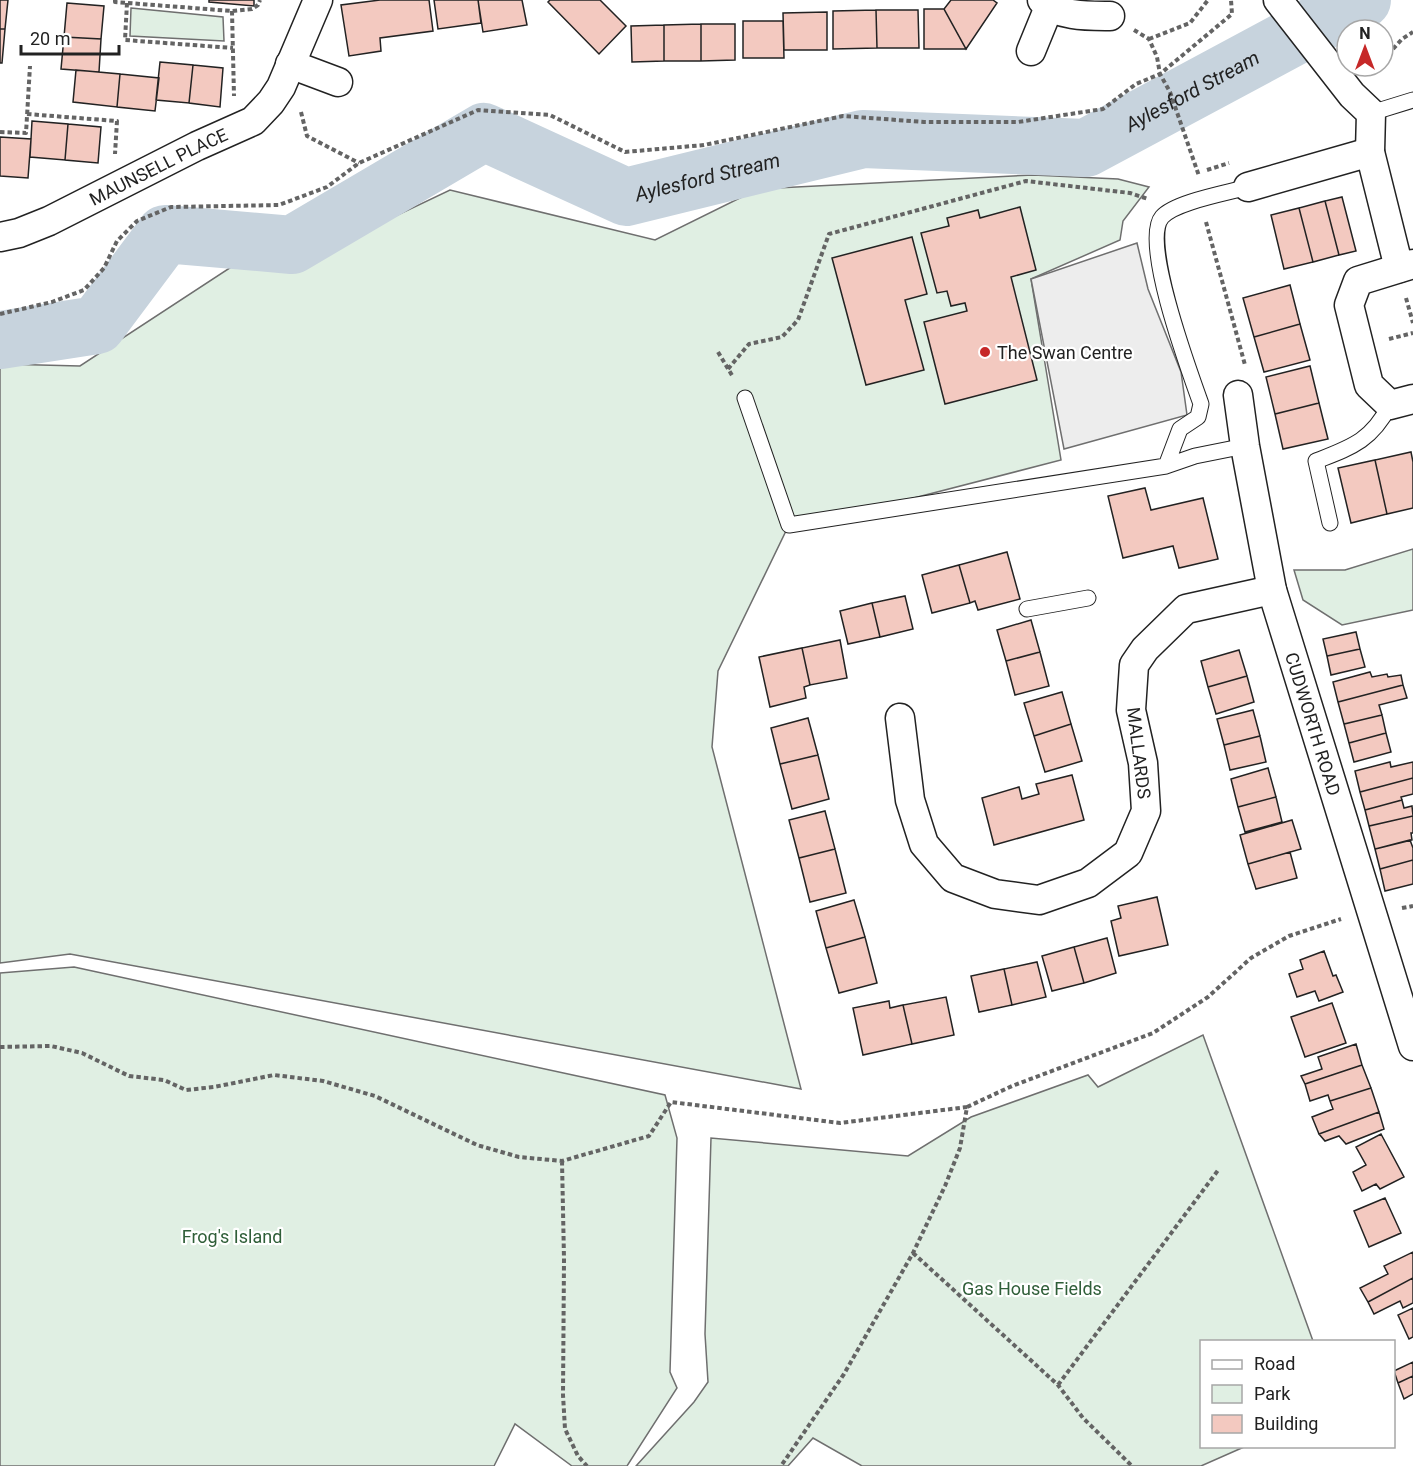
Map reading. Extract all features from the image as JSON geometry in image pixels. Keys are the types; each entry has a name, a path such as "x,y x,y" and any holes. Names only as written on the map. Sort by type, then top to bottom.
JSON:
{"street":[{"name":"MAUNSELL PLACE","path":"0,237 19,233 49,221 197,146 253,121 271,102 278,90 318,0"},
{"path":"1278,0 1361,104 1370,152 1406,266 1358,282 1348,305 1369,385 1402,402"},
{"path":"1031,51 1046,4 1082,16 1110,16"},
{"path":"290,64 338,82"},
{"path":"1248,187 1370,152"},
{"name":"CUDWORTH ROAD","path":"1238,395 1245,446 1272,590 1413,1046"},
{"name":"MALLARDS","path":"900,718 910,800 924,844 953,878 995,894 1039,900 1088,883 1128,853 1146,810 1143,763 1131,710 1134,665 1145,649 1186,609 1272,590"}],"lane":[{"path":"1361,104 1413,100"},
{"path":"1166,466 1180,429 1198,417 1201,404 1163,285 1156,231 1160,219 1174,207 1248,187"},
{"path":"745,398 789,525 1166,466 1195,456 1245,446"},
{"path":"1330,523 1316,461 1352,447 1402,402"},
{"path":"1027,609 1088,598"}],"path":[{"path":"115,0 115,2 232,11 252,9 258,5 260,0"},
{"path":"1199,174 1170,92 1160,74 1157,57 1149,39 1190,23 1208,0"},
{"path":"0,314 52,302 84,290 104,268 117,241 137,221 171,207 279,205 327,187 359,164 478,110 550,115 625,152 704,145 843,116 924,122 1018,122 1062,116 1103,109 1136,84 1160,74 1185,56 1232,14 1231,0"},
{"path":"127,3 125,40 233,48"},
{"path":"232,11 234,129"},
{"path":"1395,47 1402,39 1413,33"},
{"path":"0,132 26,133 30,66"},
{"path":"278,90 301,110 307,136 359,164"},
{"path":"27,114 117,121 112,189"},
{"path":"729,369 749,344 782,337 798,320 829,234 1026,181 1130,193 1174,207"},
{"path":"1201,201 1246,369 1238,395"},
{"path":"0,1047 51,1046 82,1053 129,1076 164,1080 186,1090 274,1075 323,1081 375,1096 477,1145 519,1156 562,1161 650,1136 670,1102 840,1123 967,1107 1012,1086 1153,1033 1209,997 1251,958 1289,936 1342,918 1413,906"},
{"path":"781,1466 844,1374 913,1253 945,1186 960,1148 967,1107"},
{"path":"562,1161 564,1259 562,1395 565,1429 578,1456 587,1466"},
{"path":"1058,1385 1219,1169"},
{"path":"913,1253 1058,1385 1083,1418 1132,1466"}],"green space":[{"path":"131,8 223,17 224,41 130,36"},
{"name":"The Swan Centre","path":"1033,175 1118,179 1149,187 1123,221 1120,240 1031,279 1061,460 786,531 718,671 712,747 801,1089 70,954 0,963 0,364 80,366 251,254 322,251 450,190 655,240 758,189"},
{"path":"1413,549 1413,610 1342,625 1303,600 1294,570 1345,570"},
{"name":"Frog's Island","path":"74,967 665,1095 677,1138 670,1372 677,1388 627,1466 572,1466 515,1424 494,1466 0,1466 0,973"},
{"name":"Gas House Fields","path":"1203,1035 1313,1340 1200,1340 1200,1448 1242,1448 1201,1466 862,1466 813,1438 788,1466 636,1466 694,1402 708,1382 705,1334 711,1138 908,1156 971,1117 1088,1075 1098,1087"}],"shaded area":[{"path":"1137,243 1148,289 1181,372 1187,415 1064,449 1031,279"}],"building":[{"path":"0,0 8,0 5,29 0,29"},
{"path":"209,0 254,0 254,6 209,2"},
{"path":"380,0 429,0 433,31 380,38 381,51 349,56 341,5"},
{"path":"434,0 478,0 481,23 438,29"},
{"path":"478,0 522,0 527,25 483,32"},
{"path":"550,0 600,0 626,26 599,54 548,2"},
{"path":"951,0 993,0 997,3 966,49 944,9"},
{"path":"67,3 104,6 101,39 64,37"},
{"path":"924,9 944,9 966,49 924,49"},
{"path":"876,10 918,10 919,48 877,48"},
{"path":"876,10 877,48 833,49 833,11"},
{"path":"827,12 827,50 784,50 783,13"},
{"path":"743,21 783,21 784,58 743,58"},
{"path":"701,24 735,24 735,60 701,61"},
{"path":"701,24 701,61 664,61 664,25"},
{"path":"664,25 664,61 632,62 631,26"},
{"path":"0,29 5,29 2,63 0,63"},
{"path":"64,37 101,39 99,72 61,69"},
{"path":"160,62 193,65 189,103 156,100"},
{"path":"193,65 223,68 220,107 189,103"},
{"path":"76,70 120,74 117,107 73,102"},
{"path":"120,74 159,78 155,111 117,107"},
{"path":"32,121 68,124 65,160 30,157"},
{"path":"68,124 101,127 98,163 65,160"},
{"path":"0,137 31,139 28,178 0,176"},
{"path":"1342,197 1356,251 1339,255 1325,201"},
{"path":"1325,201 1339,255 1313,262 1299,208"},
{"path":"1020,207 1036,270 1011,277 1037,380 945,404 924,322 967,311 965,303 951,306 947,291 937,293 921,233 949,226 947,218 978,210 980,218"},
{"path":"1299,208 1313,262 1284,269 1271,215"},
{"path":"912,237 927,294 905,300 924,370 866,385 832,258"},
{"path":"1290,285 1300,324 1254,337 1243,298"},
{"path":"1300,324 1310,360 1264,372 1254,337"},
{"path":"1310,366 1319,403 1275,414 1266,377"},
{"path":"1319,403 1328,439 1283,449 1275,414"},
{"path":"1411,452 1413,508 1387,514 1375,460"},
{"path":"1375,460 1387,514 1351,523 1338,468"},
{"path":"1145,488 1151,510 1203,498 1218,559 1179,568 1173,546 1123,558 1108,496"},
{"path":"1007,552 1020,599 978,610 975,601 970,603 959,565"},
{"path":"959,565 970,603 932,613 922,575"},
{"path":"905,596 913,629 880,637 872,603"},
{"path":"872,603 880,637 848,644 840,611"},
{"path":"1031,620 1040,652 1006,661 997,630"},
{"path":"1356,632 1360,649 1327,656 1323,639"},
{"path":"840,640 847,678 810,685 802,648"},
{"path":"802,648 810,685 804,687 806,698 770,707 759,657"},
{"path":"1360,649 1365,667 1331,675 1327,656"},
{"path":"1239,650 1247,676 1208,687 1201,661"},
{"path":"1040,652 1049,686 1015,695 1006,661"},
{"path":"1370,672 1372,677 1387,674 1388,677 1401,675 1403,685 1338,702 1333,682"},
{"path":"1247,676 1254,702 1216,714 1208,687"},
{"path":"1403,685 1407,698 1379,705 1382,715 1344,724 1338,702"},
{"path":"1062,692 1071,724 1034,736 1024,703"},
{"path":"1253,710 1260,736 1224,745 1217,719"},
{"path":"1382,715 1386,733 1349,743 1344,724"},
{"path":"808,718 818,755 780,764 771,728"},
{"path":"1071,724 1082,761 1045,772 1034,736"},
{"path":"1386,733 1391,752 1354,762 1349,743"},
{"path":"1260,736 1266,762 1230,770 1224,745"},
{"path":"818,755 829,799 792,809 780,764"},
{"path":"1390,762 1391,767 1413,762 1413,778 1360,792 1355,771"},
{"path":"1268,768 1276,797 1238,807 1231,779"},
{"path":"1072,775 1084,820 994,845 982,798 1019,787 1022,799 1039,794 1036,784"},
{"path":"1413,778 1413,794 1401,797 1402,800 1365,810 1360,792"},
{"path":"1276,797 1282,822 1245,832 1238,807"},
{"path":"1402,800 1404,808 1412,806 1413,816 1369,826 1365,810"},
{"path":"825,811 835,849 799,858 789,820"},
{"path":"1413,816 1412,840 1375,849 1369,826"},
{"path":"1292,820 1301,849 1248,864 1240,835"},
{"path":"1410,840 1413,860 1380,869 1375,849"},
{"path":"835,849 846,893 810,902 799,858"},
{"path":"1290,852 1297,878 1256,889 1248,864"},
{"path":"1413,860 1413,884 1385,891 1380,869"},
{"path":"1157,897 1168,945 1119,956 1111,921 1121,918 1118,906"},
{"path":"854,900 865,937 826,948 816,911"},
{"path":"865,937 877,983 839,993 826,948"},
{"path":"1107,938 1116,973 1084,983 1074,947"},
{"path":"1074,947 1084,983 1052,991 1042,956"},
{"path":"1324,951 1333,976 1336,975 1343,992 1319,1001 1315,991 1297,997 1289,974 1303,969 1300,960"},
{"path":"1037,962 1046,997 1012,1005 1004,969"},
{"path":"1004,969 1012,1005 979,1012 971,976"},
{"path":"946,997 954,1035 912,1044 903,1005"},
{"path":"889,1001 890,1008 903,1005 912,1044 863,1055 853,1008"},
{"path":"1332,1003 1346,1043 1305,1057 1291,1017"},
{"path":"1356,1044 1362,1065 1305,1084 1301,1076 1322,1069 1318,1057"},
{"path":"1362,1065 1371,1088 1330,1101 1328,1095 1310,1101 1305,1084"},
{"path":"1371,1088 1379,1112 1319,1134 1312,1117 1333,1109 1330,1101"},
{"path":"1379,1112 1384,1129 1346,1144 1339,1136 1325,1141 1319,1134"},
{"path":"1381,1134 1404,1177 1380,1189 1376,1184 1362,1191 1353,1172 1366,1165 1356,1147"},
{"path":"1385,1198 1401,1233 1369,1247 1354,1211"},
{"path":"1413,1252 1413,1278 1368,1302 1360,1288 1388,1274 1384,1266"},
{"path":"1413,1278 1413,1303 1403,1308 1400,1301 1374,1314 1368,1302"},
{"path":"1413,1308 1413,1337 1409,1339 1398,1315"},
{"path":"1413,1362 1413,1376 1398,1383 1395,1371"},
{"path":"1413,1376 1413,1394 1404,1399 1398,1383"}],"waterway":[{"name":"Aylesford Stream","path":"0,340 97,325 165,234 292,245 484,132 626,197 863,139 1086,148 1362,0"}],"place":[{"name":"The Swan Centre","path":"985,352"}]}
